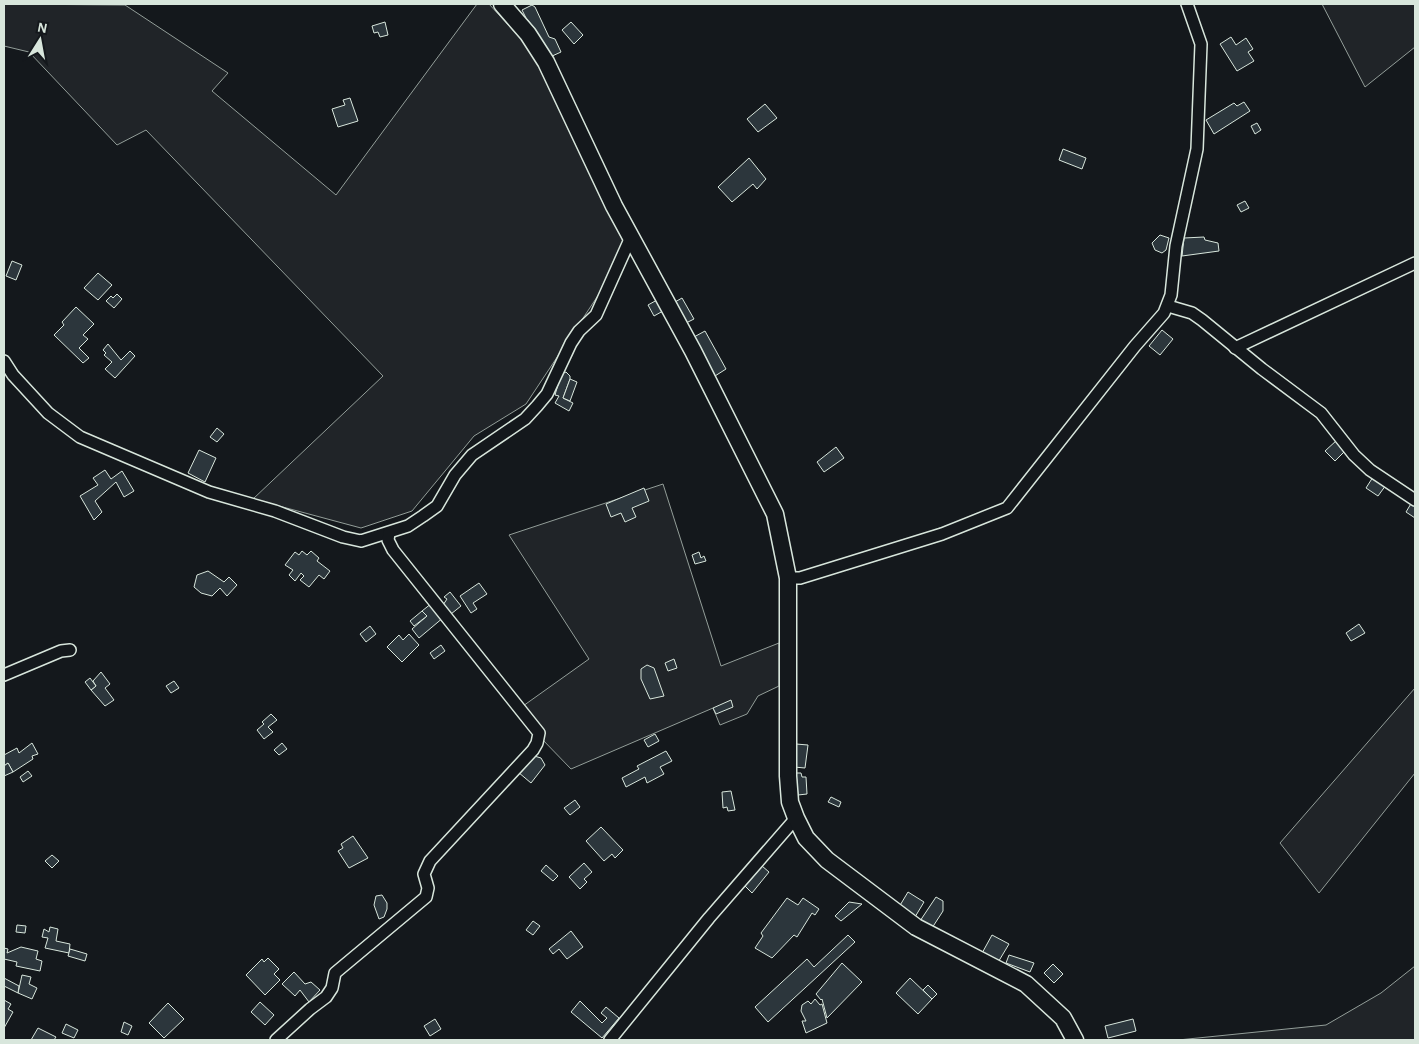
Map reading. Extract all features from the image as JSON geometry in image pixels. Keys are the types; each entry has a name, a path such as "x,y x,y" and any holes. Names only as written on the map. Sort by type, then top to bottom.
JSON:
{"main road":[{"path":"502,4 528,34 546,62 584,146 693,351 775,514 788,578 788,776 790,802 806,838 827,860 916,927 1026,984 1063,1018 1074,1040"}],"street":[{"path":"788,578 800,578 942,534 1007,508 1135,346 1164,314 1168,306 1176,246 1197,149 1201,44 1188,4"},
{"path":"4,361 13,375 48,413 80,437 209,492 275,511 344,537 362,541 408,526 437,506 454,475 472,455 525,419 537,406 547,394 571,343 579,331 596,315 631,237"},
{"path":"1235,348 1415,263"},
{"path":"1168,306 1192,313 1321,414 1354,455 1370,470 1415,500"},
{"path":"276,1040 310,1008 326,997 332,988 335,973 426,897 428,888 424,874 430,861 533,750 539,738 539,733 393,550 388,540 389,533"},
{"path":"4,675 61,651 70,650"},
{"path":"610,1040 709,918 796,818"}],"shaded area":[{"path":"4,4 125,5 228,73 212,91 336,195 477,4 489,4 532,51 623,241 605,285 526,404 474,436 412,511 361,528 253,499 383,376 146,130 117,145 29,52 4,46"},
{"path":"1322,4 1415,4 1415,47 1365,87"},
{"path":"663,484 721,666 779,643 779,686 758,696 747,714 720,725 713,708 571,769 540,737 523,706 589,659 509,535"},
{"path":"1415,688 1415,773 1319,893 1280,843"},
{"path":"1415,966 1415,1040 1178,1040 1326,1025 1381,993"}],"building":[{"path":"532,5 535,7 549,37 555,39 561,52 550,57 522,10"},
{"path":"385,22 388,35 380,37 378,32 374,33 372,26"},
{"path":"571,22 583,35 574,44 562,30"},
{"path":"1231,37 1236,45 1246,38 1253,49 1248,52 1254,61 1237,71 1220,44"},
{"path":"350,98 358,121 338,127 332,109 345,105 343,100"},
{"path":"1244,102 1250,111 1214,134 1206,120 1234,103 1237,106"},
{"path":"765,104 777,118 758,132 747,119"},
{"path":"1257,123 1261,130 1255,134 1251,126"},
{"path":"1063,149 1086,158 1082,169 1059,160"},
{"path":"749,158 766,179 757,189 753,184 732,202 718,187"},
{"path":"1245,201 1249,208 1241,212 1237,205"},
{"path":"1160,235 1169,238 1166,250 1162,253 1155,250 1152,243"},
{"path":"1204,237 1205,240 1218,243 1219,251 1182,256 1184,238"},
{"path":"12,261 22,265 16,280 6,276"},
{"path":"98,273 112,285 98,300 84,288"},
{"path":"117,294 122,299 114,308 106,301 111,296 113,298"},
{"path":"682,298 694,319 686,323 675,302"},
{"path":"657,300 663,311 654,316 648,305"},
{"path":"76,307 94,324 83,335 88,339 79,348 89,358 83,363 54,335 64,325 62,322"},
{"path":"1162,330 1173,339 1160,355 1149,346"},
{"path":"705,331 726,369 715,376 694,337"},
{"path":"108,344 121,360 130,351 135,356 115,378 105,369 112,362 104,355 106,353 103,350"},
{"path":"566,372 570,379 563,398 573,403 569,411 555,403 559,396 555,395 561,374"},
{"path":"570,379 577,382 570,401 563,398"},
{"path":"217,428 224,434 217,442 210,437"},
{"path":"1337,440 1346,450 1335,461 1325,451"},
{"path":"836,447 844,458 824,472 817,462"},
{"path":"199,450 216,458 205,482 188,473"},
{"path":"105,470 111,479 122,471 134,491 124,497 116,482 95,501 102,512 94,520 80,496 98,485 93,478"},
{"path":"1373,477 1386,485 1378,496 1366,488"},
{"path":"644,488 649,501 632,508 636,517 625,522 621,513 611,517 606,504"},
{"path":"1412,502 1415,504 1415,518 1406,512"},
{"path":"302,551 307,555 311,551 319,558 317,561 330,571 324,579 319,575 309,587 300,580 304,576 301,573 295,581 289,575 293,570 285,565 295,552 299,555"},
{"path":"699,552 701,558 704,556 706,561 695,564 692,555"},
{"path":"208,571 224,582 229,577 237,585 227,596 220,588 212,596 201,593 194,587 197,575"},
{"path":"479,583 487,594 473,603 477,609 471,613 460,596"},
{"path":"450,592 461,606 451,614 443,605 447,599 444,597"},
{"path":"432,603 444,617 419,638 412,629 427,616 422,611"},
{"path":"422,611 427,616 414,626 410,621"},
{"path":"1359,624 1365,633 1351,641 1346,633"},
{"path":"370,626 376,634 366,642 360,634"},
{"path":"409,634 419,645 402,662 387,647 399,635 403,640"},
{"path":"441,645 445,651 434,659 430,653"},
{"path":"674,659 677,668 668,671 665,663"},
{"path":"647,665 654,668 664,696 650,699 641,679 641,669"},
{"path":"101,672 110,684 105,688 114,700 105,706 91,690 96,686 93,681"},
{"path":"90,678 96,686 91,690 85,682"},
{"path":"174,681 179,688 171,693 166,686"},
{"path":"731,700 733,707 716,714 713,708"},
{"path":"271,714 277,720 268,727 273,732 264,739 257,730 264,724 262,722"},
{"path":"655,734 659,741 648,747 644,740"},
{"path":"32,743 38,754 32,756 33,759 13,772 8,763 4,766 4,755 17,748 19,753"},
{"path":"282,743 287,749 279,755 274,750"},
{"path":"796,744 808,745 805,768 794,767"},
{"path":"666,751 672,761 660,767 664,774 647,783 645,777 626,787 622,778 639,769 637,766"},
{"path":"531,755 541,758 545,765 531,783 518,772"},
{"path":"8,763 13,772 4,776 4,766"},
{"path":"28,771 32,776 23,782 20,777"},
{"path":"796,773 801,773 802,777 806,777 807,794 798,795"},
{"path":"731,791 735,810 728,811 727,807 723,808 722,792"},
{"path":"831,797 841,802 839,807 828,802"},
{"path":"575,800 580,807 570,815 564,808"},
{"path":"601,827 623,850 615,858 612,854 604,861 586,841"},
{"path":"353,836 368,858 349,868 338,851 343,848 341,844"},
{"path":"52,855 59,861 52,868 45,861"},
{"path":"584,863 592,872 584,879 587,882 580,889 569,877"},
{"path":"546,865 558,876 553,881 541,871"},
{"path":"762,866 769,872 752,893 745,886"},
{"path":"908,892 924,902 915,917 899,907"},
{"path":"382,895 387,903 387,909 384,917 379,919 374,905 376,896"},
{"path":"936,897 943,901 943,911 932,928 920,921"},
{"path":"787,898 798,905 803,898 819,909 815,915 812,913 797,937 794,935 772,958 755,948 763,936 761,933"},
{"path":"849,902 862,904 841,921 835,916"},
{"path":"533,921 540,926 533,935 526,930"},
{"path":"17,925 26,926 25,933 16,932"},
{"path":"50,927 58,929 56,941 70,944 69,953 45,948 48,938 42,937 44,929 49,932"},
{"path":"571,931 583,947 567,959 559,949 553,954 549,949"},
{"path":"848,935 855,942 768,1022 755,1007 807,959 814,967"},
{"path":"992,935 1009,944 997,964 981,955"},
{"path":"21,947 38,951 36,959 42,961 40,971 16,966 17,962 4,959 4,948 8,949 7,953"},
{"path":"70,949 87,954 85,961 68,956"},
{"path":"1009,955 1034,963 1030,972 1006,963"},
{"path":"268,958 279,969 274,974 280,980 265,995 246,975 262,959 264,962"},
{"path":"842,963 862,982 827,1018 822,999 816,994"},
{"path":"1053,964 1063,974 1054,983 1044,973"},
{"path":"294,972 305,984 311,982 320,990 309,1002 300,990 295,996 282,984"},
{"path":"22,975 31,977 29,984 37,988 32,999 18,993"},
{"path":"4,978 19,986 18,993 4,986"},
{"path":"910,978 932,999 918,1014 896,993"},
{"path":"928,985 937,994 932,999 923,990"},
{"path":"815,999 820,1005 822,1004 827,1023 806,1033 802,1021 806,1021 801,1011 802,1005 808,1001 811,1004"},
{"path":"4,1000 11,1004 8,1009 13,1012 4,1028"},
{"path":"580,1001 602,1023 607,1018 601,1013 606,1007 619,1018 602,1038 571,1012"},
{"path":"260,1002 274,1015 265,1025 251,1012"},
{"path":"168,1003 184,1019 164,1038 149,1023"},
{"path":"435,1019 441,1029 430,1036 424,1026"},
{"path":"1133,1019 1136,1031 1108,1038 1105,1026"},
{"path":"124,1022 132,1026 128,1035 121,1032"},
{"path":"66,1024 78,1030 74,1038 62,1033"},
{"path":"38,1028 56,1037 54,1040 31,1040"}]}
